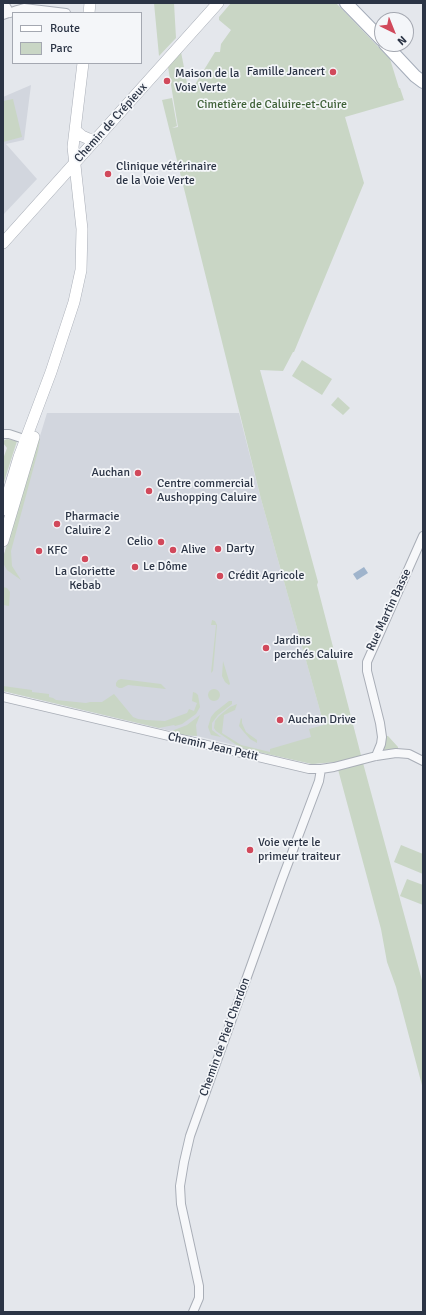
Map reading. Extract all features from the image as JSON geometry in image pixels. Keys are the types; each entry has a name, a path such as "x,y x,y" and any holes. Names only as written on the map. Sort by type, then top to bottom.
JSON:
{"main road":[{"name":"Chemin de Crépieux","path":"3,243 218,3"},
{"path":"346,3 374,32"},
{"path":"392,52 415,76 423,82"},
{"path":"3,541 29,441 50,372 74,302 81,270 82,229 73,147 83,64"},
{"path":"75,130 82,136 97,139"},
{"path":"3,510 29,441"}],"street":[{"path":"4,3 6,14"},
{"path":"12,12 24,8 58,12"},
{"path":"3,434 10,434 29,441"},
{"name":"Rue Martin Basse","path":"376,756 382,737 367,671 367,662 423,536"},
{"name":"Chemin Jean Petit","path":"3,697 309,769 334,767 376,756 403,753 414,756 423,761"},
{"name":"Chemin de Pied Chardon","path":"193,1312 199,1298 200,1286 181,1204 180,1186 190,1136 281,882 319,781 321,769"}],"shaded area":[{"path":"31,85 24,140 6,144 37,179 3,215 3,97"},
{"path":"47,413 239,413 261,499 333,757 312,764 197,736 169,732 171,731 3,691 3,558"}],"green space":[{"path":"154,3 174,3 176,38 159,56"},
{"name":"Cimetière de Caluire-et-Cuire","path":"231,3 336,3 374,42 374,52 383,52 390,59 404,100 345,117 364,183 294,352 283,371 260,370 318,582 317,585 363,763 423,984 423,1089 396,987 387,962 381,929 336,762 312,764 245,749 238,746 214,728 215,721 219,716 230,707 237,704 235,710 224,715 222,733 241,745 270,752 270,749 311,737 309,729 324,725 261,499 162,100 172,98 177,126 172,128 178,127 168,67 181,52 188,88 191,91 215,52 220,52 221,44 231,30 219,20 219,17"},
{"path":"13,99 22,137 3,142 3,101"},
{"path":"302,360 332,379 322,395 292,376"},
{"path":"338,397 350,408 343,415 331,405"},
{"path":"7,439 17,441 3,485 3,459 7,448 3,441"},
{"path":"38,439 40,439 38,451 11,551 12,566 21,580 7,570 3,563 3,558"},
{"path":"3,587 7,588 10,592 9,606 3,605"},
{"path":"212,620 215,621 217,625 213,671 211,673 216,625 211,625"},
{"path":"223,661 230,684 229,685 225,682 222,676"},
{"path":"121,679 161,684 166,689 128,685 119,688 116,686 116,683"},
{"path":"3,686 49,694 49,697 56,700 86,703 102,702 114,694 133,717 146,720 165,721 187,713 189,709 194,711 197,703 192,701 193,692 198,695 200,707 196,714 182,724 159,728 3,691"},
{"path":"214,689 218,691 220,695 218,699 214,701 210,699 208,695 210,691"},
{"path":"229,701 232,701 232,704 218,715 212,723 212,730 221,737 211,735 208,727 211,717"},
{"path":"200,715 196,725 197,736 169,732 187,725"},
{"path":"241,718 246,732 257,740 257,743 250,739 239,726"},
{"path":"385,736 388,736 398,747 398,749 383,750"},
{"path":"401,845 423,854 423,874 394,862"},
{"path":"407,879 423,885 423,905 400,896"}],"water":[{"path":"364,567 368,573 357,580 353,574"}],"place":[{"name":"Famille Jancert","path":"333,72"},
{"name":"Maison de la Voie Verte","path":"167,81"},
{"name":"Clinique vétérinaire de la Voie Verte","path":"108,174"},
{"name":"Auchan","path":"138,473"},
{"name":"Centre commercial Aushopping Caluire","path":"149,491"},
{"name":"Pharmacie Caluire 2","path":"57,524"},
{"name":"Celio","path":"161,542"},
{"name":"Darty","path":"218,549"},
{"name":"Alive","path":"173,550"},
{"name":"KFC","path":"39,551"},
{"name":"La Gloriette Kebab","path":"85,559"},
{"name":"Le Dôme","path":"135,567"},
{"name":"Crédit Agricole","path":"220,576"},
{"name":"Jardins perchés Caluire","path":"266,648"},
{"name":"Auchan Drive","path":"280,720"},
{"name":"Voie verte le primeur traiteur","path":"250,850"}]}
